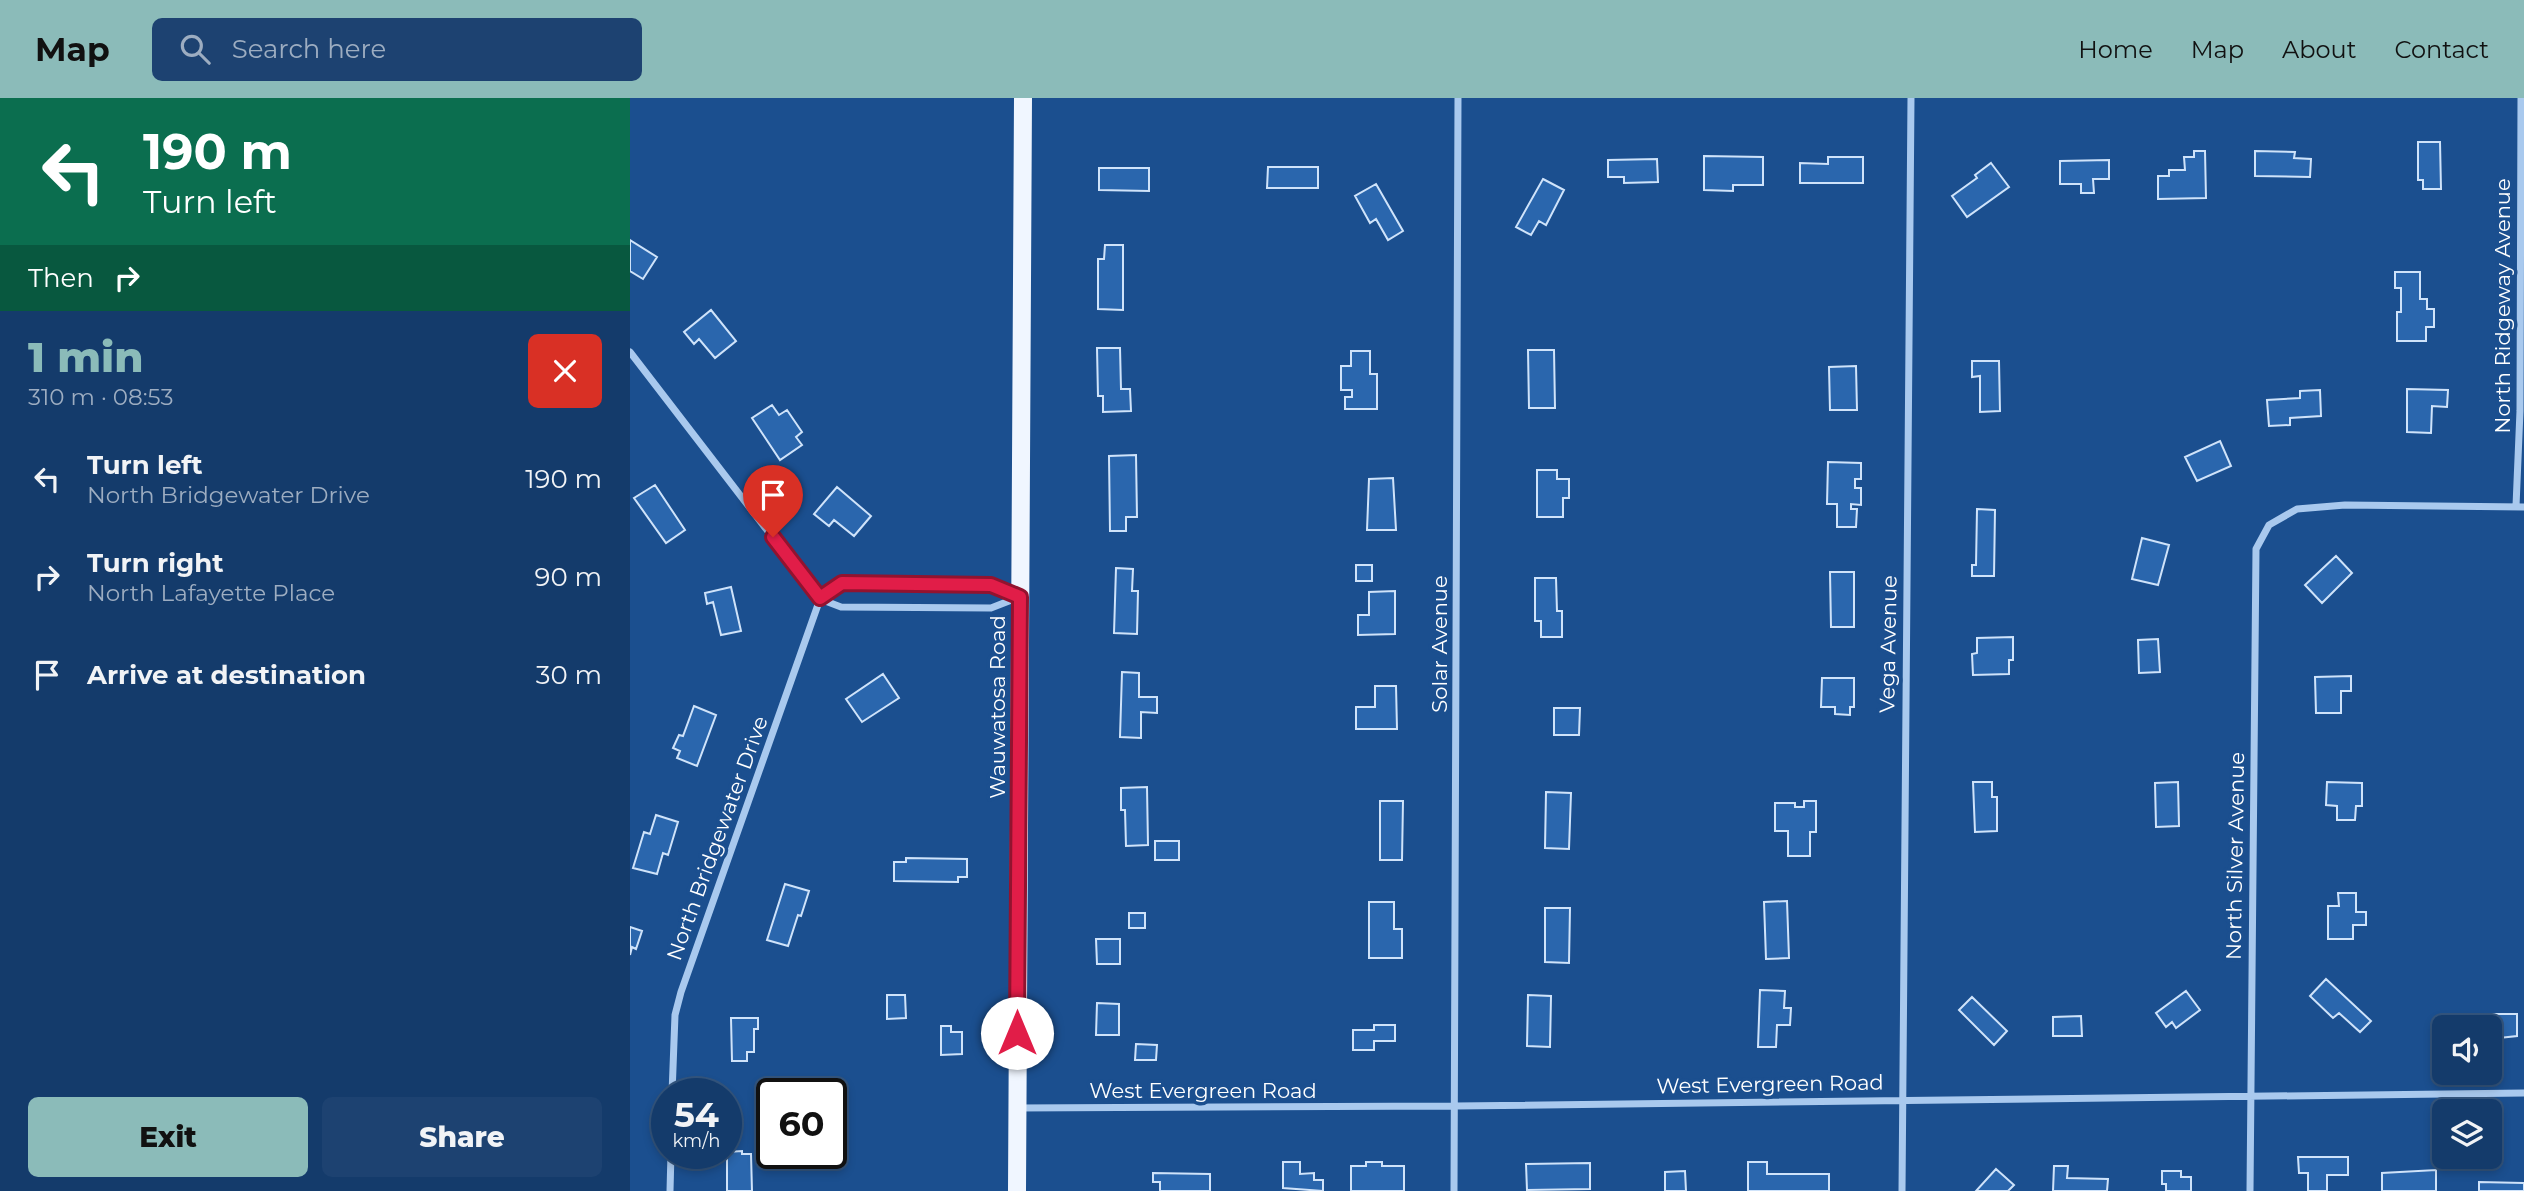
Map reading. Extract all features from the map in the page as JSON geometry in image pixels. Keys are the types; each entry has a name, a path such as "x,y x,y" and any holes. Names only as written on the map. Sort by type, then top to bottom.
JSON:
{"main road":[{"name":"Wauwatosa Road","path":"1017,1191 1023,98"}],"street":[{"name":"Solar Avenue","path":"1454,1191 1458,98"},
{"name":"Vega Avenue","path":"1902,1191 1911,98"},
{"name":"North Ridgeway Avenue","path":"2520,507 2521,98"},
{"path":"630,352 820,598 841,607 991,608 1020,597"},
{"name":"North Silver Avenue","path":"2250,1191 2256,549 2269,525 2297,509 2345,505 2520,507"},
{"path":"820,598 842,583 991,585 1020,597"},
{"name":"North Bridgewater Drive","path":"673,1078 675,1015 681,992 820,598"},
{"name":"West Evergreen Road","path":"1017,1108 1454,1106 2524,1093"},
{"path":"670,1191 671,1169"}],"building":[{"path":"2418,142 2440,142 2441,189 2423,189 2423,180 2418,180"},
{"path":"2194,151 2205,151 2206,198 2158,199 2158,176 2169,176 2169,170 2185,170 2184,157 2194,157"},
{"path":"2255,151 2295,152 2294,158 2311,159 2310,177 2255,176"},
{"path":"1704,156 1763,157 1763,185 1733,185 1733,191 1704,190"},
{"path":"1828,157 1863,157 1863,183 1800,183 1800,163 1828,164"},
{"path":"1657,159 1658,182 1624,183 1624,177 1608,177 1608,160"},
{"path":"2109,160 2109,179 2093,179 2094,193 2081,193 2081,184 2060,184 2060,161"},
{"path":"1991,163 2009,187 1967,217 1952,196 1977,178 1975,175"},
{"path":"1268,167 1318,167 1318,188 1267,188"},
{"path":"1099,168 1149,168 1149,191 1099,190"},
{"path":"1543,179 1564,190 1546,225 1539,221 1531,235 1516,227"},
{"path":"1376,184 1403,231 1388,240 1376,219 1370,223 1355,196"},
{"path":"630,240 657,257 643,279 630,271"},
{"path":"1105,245 1123,245 1123,310 1098,309 1098,259 1104,259"},
{"path":"2395,272 2420,272 2420,299 2427,299 2427,309 2434,309 2434,327 2426,327 2426,341 2397,341 2397,312 2401,312 2401,288 2395,288"},
{"path":"711,310 736,341 715,358 699,339 694,344 684,332"},
{"path":"1097,348 1120,348 1121,389 1130,389 1131,411 1103,412 1103,396 1098,396"},
{"path":"1528,350 1554,350 1555,408 1529,408"},
{"path":"1351,351 1370,351 1370,374 1377,374 1377,409 1345,409 1345,397 1352,397 1352,390 1341,390 1341,366 1351,366"},
{"path":"1972,361 1999,361 2000,411 1980,412 1980,376 1972,377"},
{"path":"1856,366 1857,410 1830,410 1829,367"},
{"path":"2407,389 2448,390 2447,407 2432,406 2431,433 2407,432"},
{"path":"2320,390 2321,416 2290,418 2290,425 2269,426 2267,400 2300,398 2300,391"},
{"path":"772,405 779,415 787,410 802,432 796,437 802,445 780,460 752,418"},
{"path":"2220,441 2231,466 2197,481 2185,457"},
{"path":"1136,455 1137,517 1126,517 1126,531 1110,531 1109,456"},
{"path":"1828,462 1861,463 1861,479 1855,479 1855,488 1861,488 1861,505 1851,504 1851,509 1857,509 1856,527 1837,527 1837,504 1827,504"},
{"path":"1537,470 1557,470 1557,479 1569,479 1569,498 1563,498 1563,517 1537,517"},
{"path":"1393,478 1396,530 1367,530 1369,479"},
{"path":"655,485 685,530 666,543 634,498"},
{"path":"837,487 871,516 854,536 834,520 829,526 814,514"},
{"path":"1977,509 1995,510 1994,576 1972,576 1972,565 1976,565"},
{"path":"2142,538 2169,545 2158,585 2132,579"},
{"path":"2336,556 2352,573 2322,603 2305,585"},
{"path":"1356,565 1372,565 1372,581 1356,581"},
{"path":"1116,568 1133,569 1132,591 1138,591 1137,634 1114,633"},
{"path":"1830,572 1854,572 1854,627 1831,627"},
{"path":"1535,578 1556,578 1557,611 1562,611 1562,637 1541,637 1541,621 1535,621"},
{"path":"731,587 741,631 721,635 713,602 707,604 705,593"},
{"path":"1395,591 1395,634 1358,635 1358,615 1369,615 1369,592"},
{"path":"2013,637 2013,660 2009,660 2009,674 1973,675 1972,654 1977,653 1977,638"},
{"path":"2158,639 2160,672 2139,673 2138,640"},
{"path":"1122,672 1139,673 1139,697 1157,697 1157,713 1141,712 1141,738 1120,737"},
{"path":"883,674 899,698 862,722 846,699"},
{"path":"2351,676 2351,691 2341,691 2341,713 2316,713 2315,677"},
{"path":"1822,678 1854,678 1854,707 1850,707 1850,715 1835,714 1835,707 1821,707"},
{"path":"1375,686 1396,686 1397,729 1356,729 1356,707 1375,707"},
{"path":"694,706 716,715 697,766 677,758 680,751 673,748 679,735 683,736"},
{"path":"1554,708 1580,708 1579,735 1554,735"},
{"path":"1973,782 1992,782 1992,797 1997,797 1997,831 1975,832"},
{"path":"2178,782 2179,826 2156,827 2155,783"},
{"path":"2327,782 2362,783 2362,806 2356,806 2355,820 2337,820 2337,806 2326,805"},
{"path":"1147,787 1148,845 1126,846 1121,788"},
{"path":"1546,792 1571,793 1569,849 1545,848"},
{"path":"1380,801 1403,801 1402,860 1380,860"},
{"path":"1804,801 1816,801 1816,832 1810,832 1810,856 1788,856 1788,831 1775,831 1775,803 1795,803 1795,807 1804,807"},
{"path":"656,815 678,822 668,855 663,853 657,874 633,868 644,832 650,834"},
{"path":"1155,841 1179,841 1179,860 1155,860"},
{"path":"906,858 967,859 967,877 958,877 958,882 894,881 894,862 906,862"},
{"path":"785,884 809,891 788,946 767,940"},
{"path":"2338,893 2356,893 2356,912 2366,912 2366,925 2353,925 2353,939 2328,939 2328,906 2339,906"},
{"path":"1787,901 1789,958 1766,959 1764,902"},
{"path":"1369,902 1394,902 1394,929 1402,929 1402,958 1369,958"},
{"path":"1545,908 1570,908 1569,963 1545,962"},
{"path":"1129,913 1145,913 1145,928 1129,928"},
{"path":"630,927 642,931 636,949 632,947 630,955"},
{"path":"1096,939 1120,939 1120,964 1097,964"},
{"path":"2326,979 2371,1021 2360,1032 2339,1013 2333,1018 2310,996"},
{"path":"1760,990 1785,991 1784,1008 1791,1008 1790,1025 1777,1025 1776,1047 1758,1047"},
{"path":"2186,991 2200,1010 2176,1028 2172,1022 2166,1027 2156,1013"},
{"path":"887,995 905,995 906,1018 887,1019"},
{"path":"1528,995 1551,996 1550,1047 1527,1046"},
{"path":"1972,997 2007,1031 1994,1045 1959,1010"},
{"path":"1097,1003 1119,1004 1119,1035 1096,1035"},
{"path":"2517,1014 2517,1036 2502,1038 2502,1015 2473,1015"},
{"path":"2081,1016 2082,1036 2053,1036 2053,1017"},
{"path":"731,1018 758,1018 758,1029 754,1029 754,1052 747,1052 747,1061 732,1061"},
{"path":"1374,1025 1395,1025 1395,1041 1374,1041 1374,1050 1353,1050 1353,1030 1374,1030"},
{"path":"941,1026 951,1026 951,1032 962,1032 962,1054 941,1055"},
{"path":"1136,1044 1157,1045 1156,1060 1135,1060"},
{"path":"742,1154 751,1154 752,1191 727,1191 727,1169 742,1169"},
{"path":"2298,1157 2348,1157 2348,1175 2327,1175 2327,1191 2308,1191 2308,1173 2299,1173"},
{"path":"1283,1162 1300,1162 1300,1174 1314,1173 1314,1180 1323,1180 1323,1191 1283,1188"},
{"path":"1366,1162 1382,1162 1382,1166 1404,1166 1404,1191 1351,1191 1351,1166 1366,1166"},
{"path":"1748,1162 1767,1162 1767,1174 1829,1174 1829,1191 1748,1191"},
{"path":"1590,1163 1590,1189 1527,1190 1526,1164"},
{"path":"2054,1166 2068,1166 2067,1178 2108,1179 2107,1191 2053,1191"},
{"path":"1996,1169 2014,1185 2008,1191 1976,1191"},
{"path":"2436,1170 2436,1191 2382,1191 2382,1173"},
{"path":"1685,1171 1686,1191 1665,1191 1665,1172"},
{"path":"2162,1171 2181,1171 2181,1177 2191,1177 2191,1191 2166,1191 2166,1184 2162,1184"},
{"path":"1153,1173 1210,1174 1210,1191 1160,1191 1160,1182 1153,1182"},
{"path":"2479,1182 2524,1183 2524,1191 2479,1191"}],"route":[{"path":"773,537 820,598 842,583 991,585 1020,597 1017,1033"}]}
